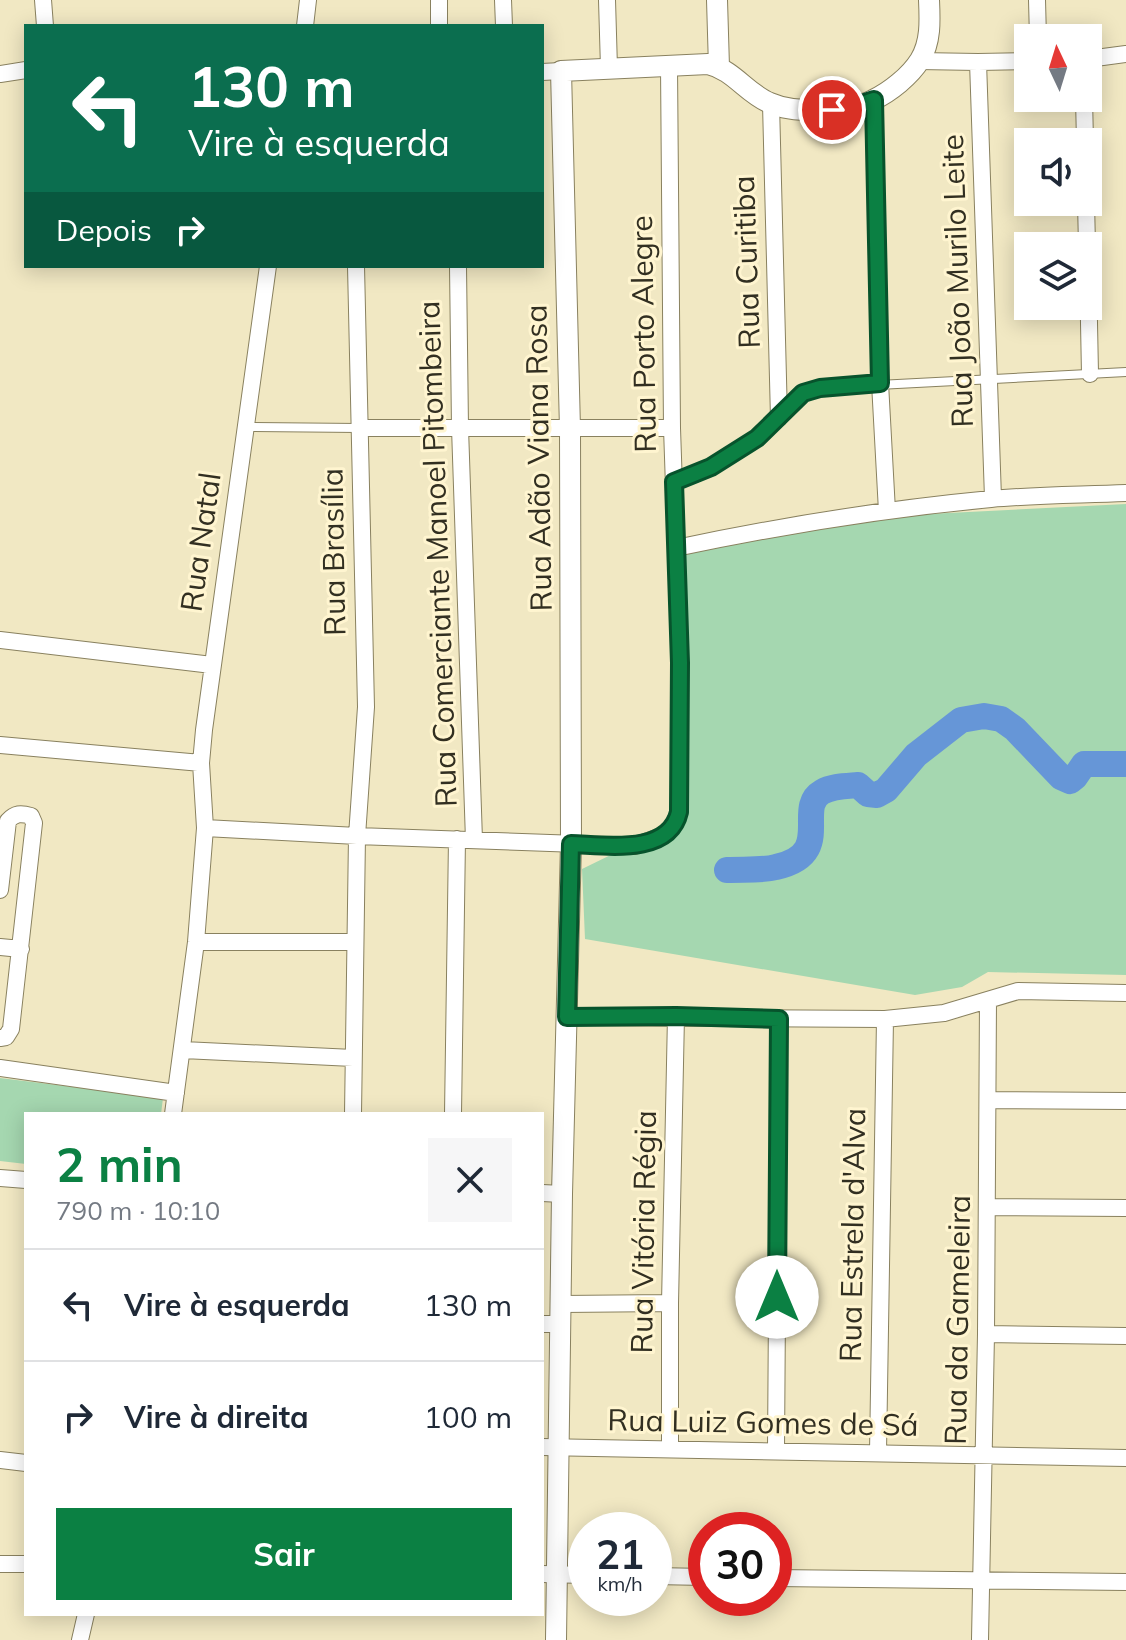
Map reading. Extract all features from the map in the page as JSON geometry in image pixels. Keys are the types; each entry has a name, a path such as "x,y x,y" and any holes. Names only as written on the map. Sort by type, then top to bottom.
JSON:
{"street":[{"path":"43,0 45,24"},
{"path":"305,24 308,0"},
{"path":"439,0 439,24"},
{"path":"503,0 504,24"},
{"path":"607,0 609,68"},
{"path":"717,0 719,67"},
{"path":"552,71 708,64 719,67 771,104 832,110 874,100 901,81 919,61 927,44 930,26 929,0"},
{"path":"1037,0 1038,24"},
{"path":"1102,57 1126,54"},
{"path":"919,61 1014,61"},
{"name":"Rua João Murilo Leite","path":"978,62 993,498"},
{"name":"Rua Porto Alegre","path":"571,844 634,846 671,831 679,812 680,663 672,428 669,66"},
{"path":"0,74 24,70"},
{"name":"Rua Adão Viana Rosa","path":"552,71 570,429 571,844 567,1017 552,1194 555,1317 549,1575 556,1640"},
{"path":"874,100 880,383 887,511"},
{"name":"Rua Curitiba","path":"771,104 779,418"},
{"name":"Rua Natal","path":"173,1112 196,942 205,828 201,763 268,268"},
{"name":"Rua Brasília","path":"353,1112 357,836 366,707 356,268"},
{"name":"Rua Comerciante Manoel Pitombeira","path":"458,268 460,428 474,840"},
{"path":"1089,320 1090,374"},
{"path":"359,428 672,428"},
{"path":"676,548 794,524 993,498 1126,493"},
{"path":"0,640 212,665"},
{"path":"0,745 201,763"},
{"path":"0,890 8,821 13,815 22,813 31,816 34,823 11,1029 6,1037 0,1038"},
{"path":"205,828 571,844"},
{"path":"453,1112 457,839"},
{"path":"196,942 354,942"},
{"path":"0,947 21,949"},
{"path":"567,1017 885,1019 944,1013 1018,991 1126,993"},
{"name":"Rua da Gameleira","path":"980,1640 988,1000"},
{"name":"Rua Vitória Régia","path":"670,1449 676,1016"},
{"path":"776,1451 779,1019"},
{"name":"Rua Estrela d'Alva","path":"878,1452 885,1019"},
{"path":"183,1050 353,1058"},
{"path":"0,1068 176,1093"},
{"path":"988,1100 1126,1101"},
{"path":"0,1178 24,1180"},
{"path":"987,1207 1126,1208"},
{"path":"555,1317 670,1303"},
{"path":"986,1334 1126,1336"},
{"name":"Rua Luiz Gomes de Sá","path":"551,1447 1126,1458"},
{"path":"0,1460 24,1463"},
{"path":"0,1564 24,1564"},
{"path":"792,1578 1126,1582"},
{"path":"80,1640 86,1616"}],"lane":[{"path":"674,482 717,464 757,438 803,393 820,388 1126,372"},
{"path":"245,427 359,428"}],"green space":[{"path":"1126,504 1126,975 988,972 962,987 915,995 585,939 582,869 676,823 680,553 868,517"},
{"path":"0,1078 163,1098 161,1112 24,1112 24,1164 0,1161"}],"waterway":[{"path":"727,870 770,868 794,861 805,852 810,842 811,809 814,799 822,792 835,787 858,785 868,794 877,795 886,790 916,755 961,720 984,716 1001,719 1015,729 1061,777 1070,781 1084,764 1126,764"}],"route":[{"path":"777,1297 779,1019 567,1017 571,844 634,846 671,831 677,822 680,663 674,482 717,464 757,438 803,393 820,388 880,383 874,100 832,110"}]}
